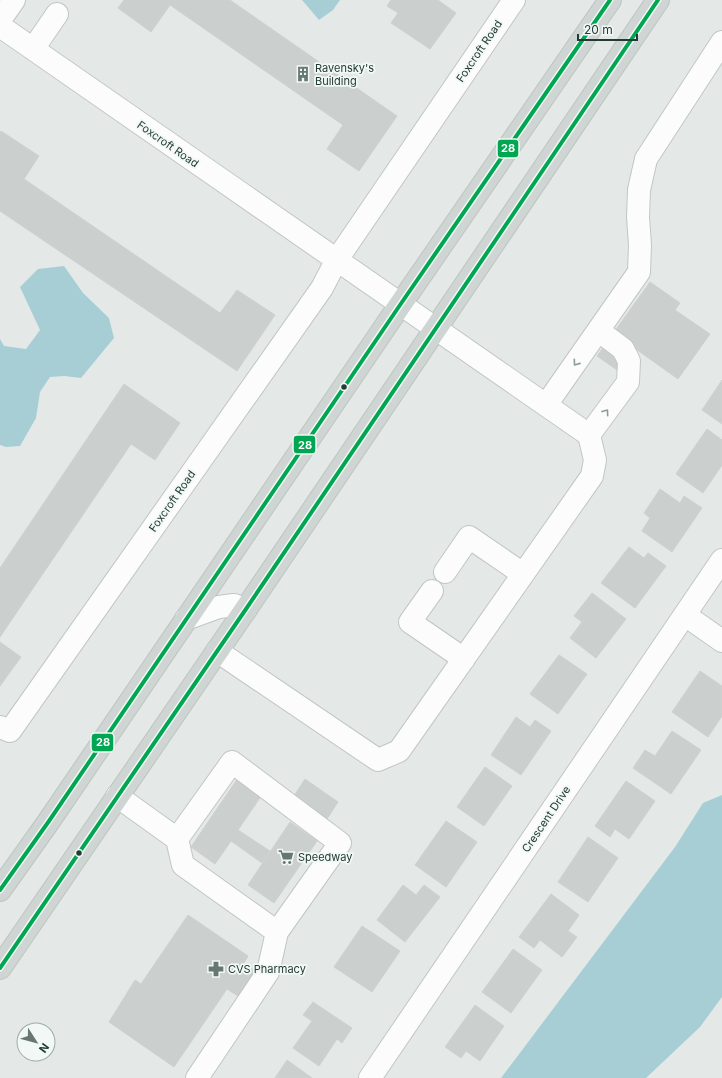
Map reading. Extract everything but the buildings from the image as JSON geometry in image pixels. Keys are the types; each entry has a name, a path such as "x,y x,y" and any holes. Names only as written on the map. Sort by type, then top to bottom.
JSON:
{"main road":[{"path":"0,890 49,821 400,305 610,0"},
{"path":"0,968 246,609 658,0"}],"street":[{"path":"0,20 14,0"},
{"name":"Foxcroft Road","path":"0,727 10,731 322,288 336,261 514,0"},
{"path":"33,49 57,14"},
{"name":"Foxcroft Road","path":"0,26 589,436"},
{"path":"546,405 639,272 639,190 646,159 722,42"},
{"path":"217,651 378,760 400,751 592,476 595,460 589,436 628,382 629,361 623,349 598,331"},
{"path":"445,572 469,537 523,574"},
{"name":"Crescent Drive","path":"370,1078 722,560"},
{"path":"432,591 410,622 464,659"},
{"path":"186,619 219,607 234,605 246,609"},
{"path":"685,615 722,641"},
{"path":"177,839 232,762 340,843 277,932 268,972 196,1078"},
{"path":"117,796 177,839 183,866 277,932"}],"water":[{"path":"302,0 340,0 333,10 319,20"},
{"path":"64,266 83,293 109,318 114,338 81,378 64,376 50,377 40,392 36,418 20,446 6,447 0,445 0,339 4,346 26,349 40,330 20,287 38,269"},
{"path":"722,795 722,997 700,1027 646,1078 501,1078 675,847 703,803"}],"transit line":[{"name":"28","path":"0,890 49,821 400,305 610,0"},
{"name":"28","path":"0,968 246,609 658,0"}],"place":[{"name":"Ravensky's Building","path":"303,74"},
{"name":"Speedway","path":"286,857"},
{"name":"CVS Pharmacy","path":"216,969"}]}
